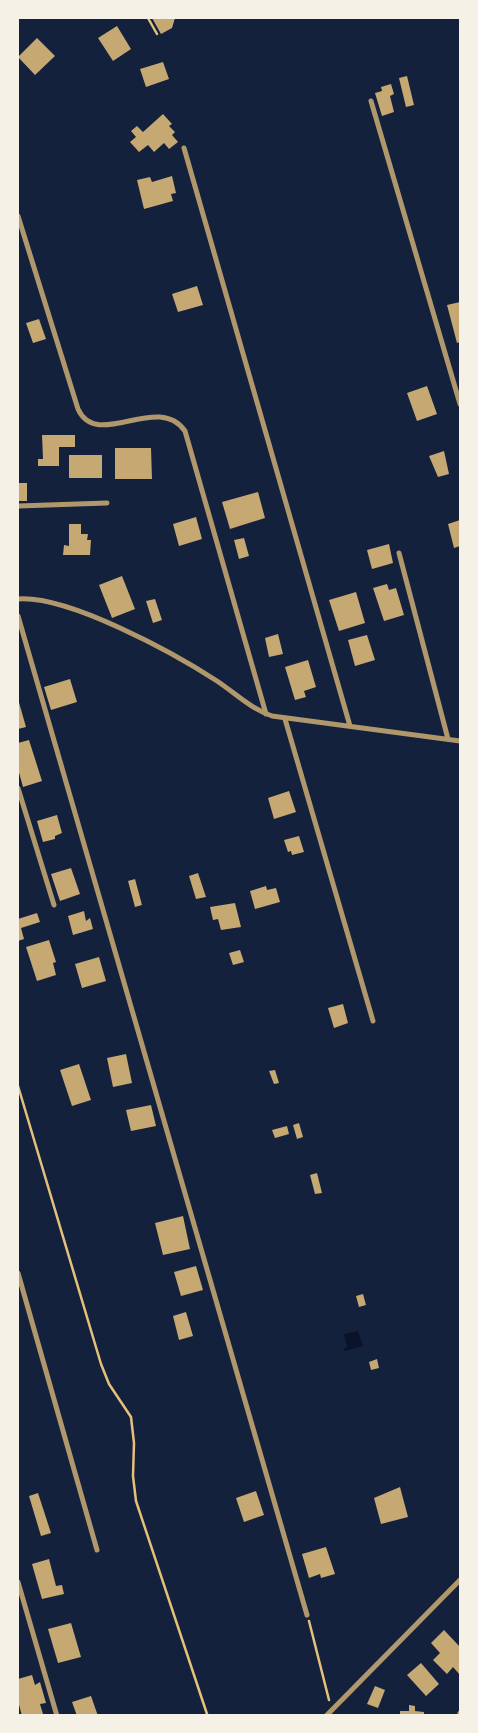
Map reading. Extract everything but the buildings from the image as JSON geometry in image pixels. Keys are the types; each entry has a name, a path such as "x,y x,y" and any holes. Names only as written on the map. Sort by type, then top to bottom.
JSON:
{"street":[{"path":"371,102 460,404"},
{"path":"184,148 350,726"},
{"path":"18,216 80,413 89,421 109,425 150,416 160,416 174,422 184,431 266,714"},
{"path":"18,506 107,503"},
{"path":"399,553 448,739"},
{"path":"18,599 40,600 63,605 146,640 205,674 266,714 285,719 460,741"},
{"path":"18,616 307,1615"},
{"path":"285,719 373,1021"},
{"path":"18,788 54,905"},
{"path":"18,1273 97,1550"},
{"path":"326,1716 460,1580"},
{"path":"18,1582 57,1716"}],"path":[{"path":"148,18 157,34"},
{"path":"18,1086 101,1364 110,1384 131,1418 134,1437 133,1476 136,1501 207,1714"},
{"path":"307,1615 332,1710"}],"water":[{"path":"358,1331 363,1346 344,1351 343,1349 347,1347 344,1334"}]}
